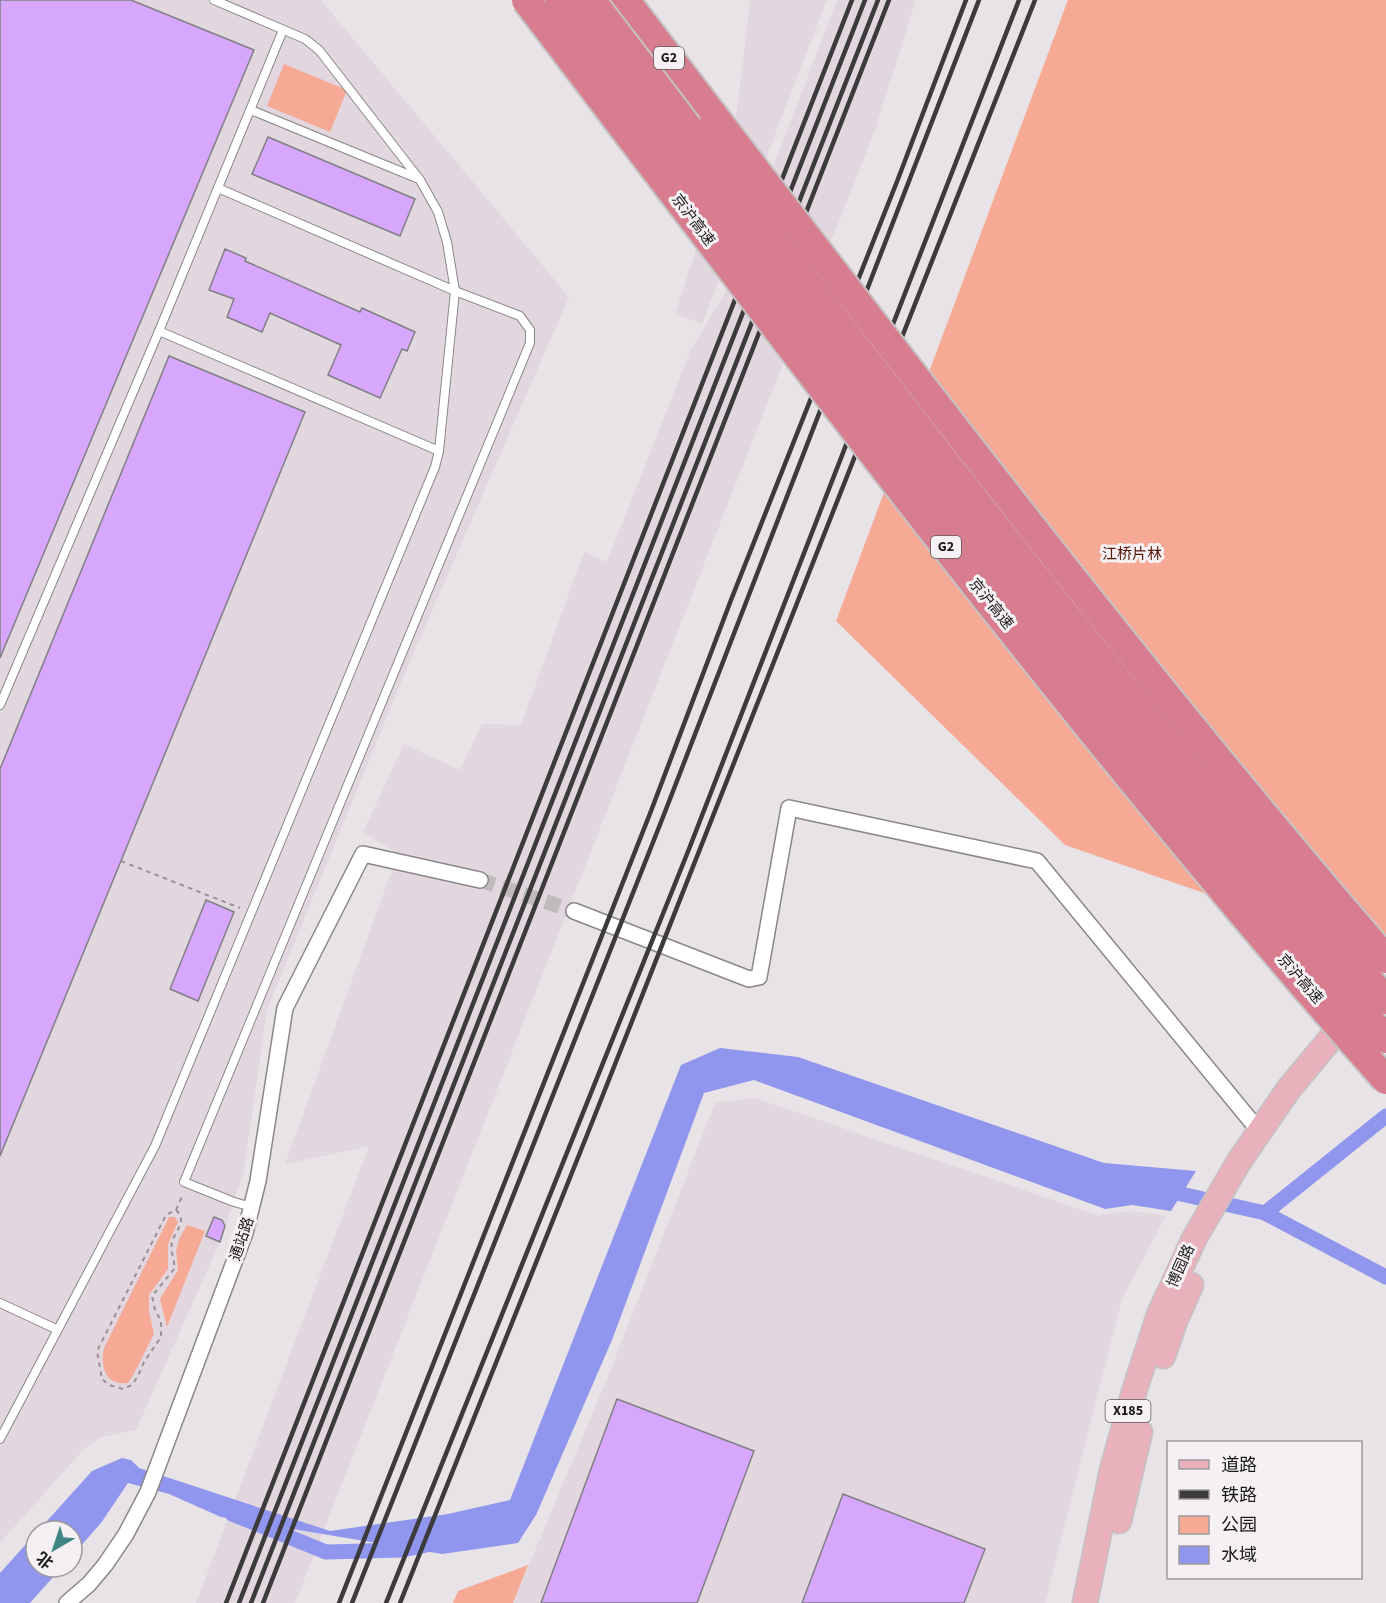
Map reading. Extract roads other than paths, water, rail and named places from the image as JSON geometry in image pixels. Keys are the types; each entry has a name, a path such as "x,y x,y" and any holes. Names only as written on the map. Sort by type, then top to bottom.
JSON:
{"highway":[{"name":"京沪高速","path":"525,0 806,367 1082,718 1219,886 1386,1080"},
{"name":"京沪高速","path":"559,0 863,397 1023,601 1164,777 1386,1039"},
{"name":"G2","path":"591,0 882,381 1049,592 1177,752 1386,1002"},
{"name":"G2","path":"625,0 1026,520 1280,836 1386,959"}],"main road":[{"name":"博园路","path":"1086,1603 1112,1470 1159,1315 1241,1174 1260,1132 1288,1090 1354,1011 1386,983"},
{"name":"博园路","path":"1241,1174 1299,1098 1364,1023 1386,1002"},
{"name":"博园路","path":"1102,1603 1129,1475 1149,1397 1208,1231"}],"street":[{"path":"574,911 749,979 759,977 789,808 1037,861 1260,1132"},
{"name":"通站路","path":"67,1603 105,1565 126,1534 148,1491 245,1233 252,1207 285,1008 363,854 480,880"}],"lane":[{"path":"0,1439 155,1146 435,466 439,451 455,291 447,242 438,212 420,180 319,50 305,39 214,0"},
{"path":"0,705 159,332 283,30"},
{"path":"251,110 420,180"},
{"path":"218,188 455,291 520,316 530,330 530,343 184,1182 252,1207"},
{"path":"159,332 439,451"},
{"path":"0,1303 57,1329"}],"water":[{"path":"720,1048 798,1057 1104,1163 1196,1171 1171,1211 1132,1205 1105,1209 754,1080 704,1093 612,1340 536,1515 518,1543 442,1554 221,1517 169,1494 128,1483 101,1523 84,1542 84,1519 49,1519 92,1471 122,1458 131,1460 139,1468 330,1531 448,1514 510,1500 681,1065"},
{"path":"24,1546 24,1579 51,1579 30,1603 0,1603 0,1573"}],"waterway":[{"path":"1265,1213 1386,1116"},
{"path":"1161,1192 1168,1191 1265,1213 1386,1277"},
{"path":"232,1514 326,1552 403,1550 431,1544"}],"tunnel":[{"path":"480,880 574,911"}],"railway":[{"path":"226,1603 852,0"},
{"path":"239,1603 865,0"},
{"path":"251,1603 878,0"},
{"path":"263,1603 889,0"},
{"path":"339,1603 651,811 731,600 898,179 966,0"},
{"path":"352,1603 663,817 979,0"},
{"path":"386,1603 689,849 1019,0"},
{"path":"400,1603 1035,0"}],"park label":[{"name":"江桥片林","path":"1132,554"}]}
